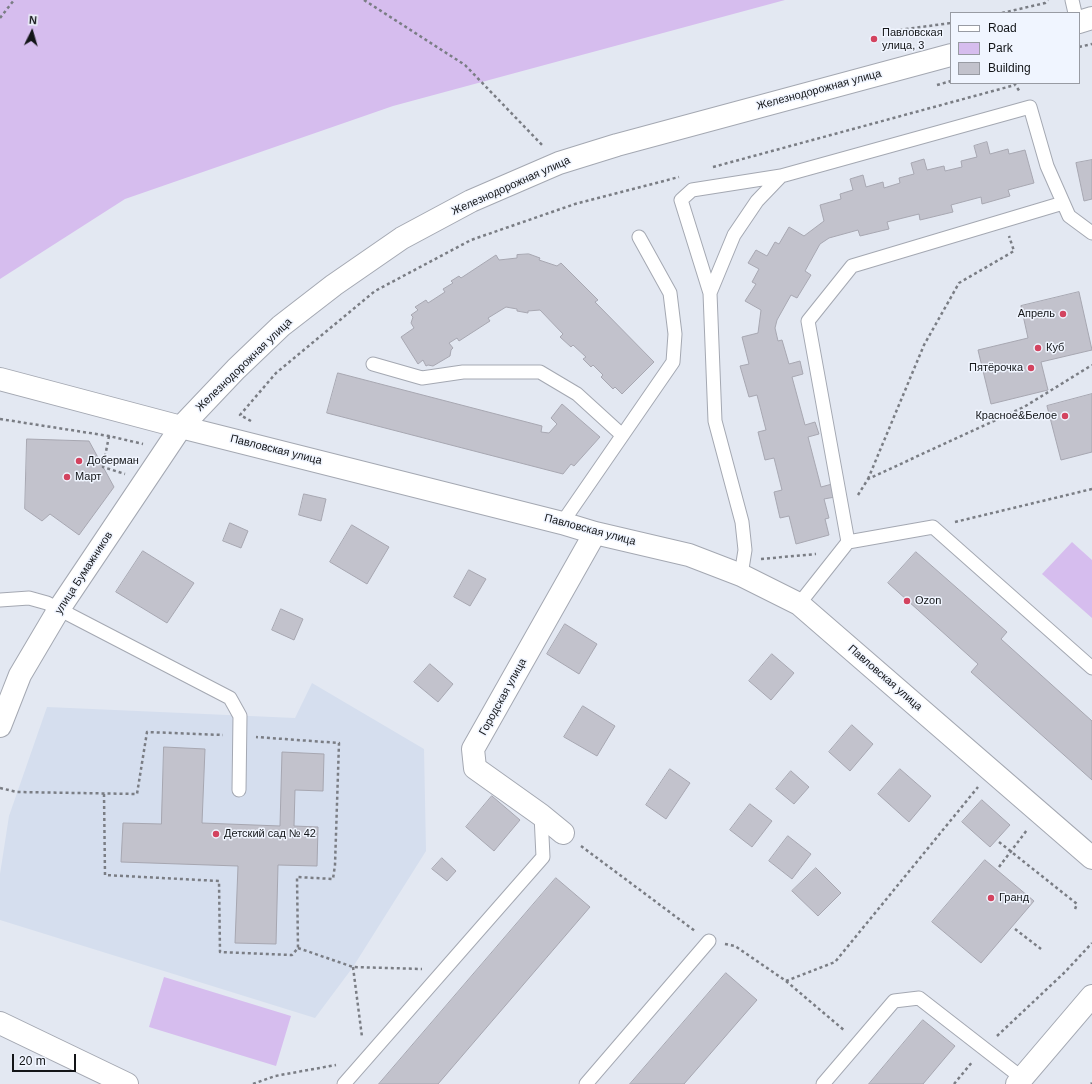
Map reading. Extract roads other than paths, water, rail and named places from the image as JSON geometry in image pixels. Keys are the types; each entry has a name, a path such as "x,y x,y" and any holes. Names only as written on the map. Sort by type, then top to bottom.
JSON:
{"street":[{"path":"1080,22 1092,18"},
{"name":"Железнодорожная улица","path":"181,427 236,369 282,326 346,276 409,234 471,201 559,163 617,145 950,55"},
{"name":"Павловская улица","path":"0,379 181,427 562,523 595,533 689,555 741,575 799,604 1092,858"},
{"name":"улица Бумажников","path":"0,726 20,675 59,609 181,427"},
{"name":"Городская улица","path":"563,833 541,815 475,768 473,749 595,533"},
{"path":"1019,1081 1092,996"},
{"path":"0,1023 127,1084"}],"lane":[{"path":"1072,0 1075,12"},
{"path":"741,575 745,550 742,522 715,421 710,293 681,200 692,190 781,176 1030,107 1047,166 1069,216 1092,233"},
{"path":"710,293 734,235 757,201 781,176"},
{"path":"848,542 808,321 852,266 1063,203"},
{"path":"562,523 673,362 675,334 670,293 639,237"},
{"path":"373,364 422,378 463,372 540,372 577,394 622,435"},
{"path":"799,604 848,542 933,528 1092,668"},
{"path":"0,600 29,598 47,603 230,698 240,716 239,790"},
{"path":"344,1084 543,857 541,815"},
{"path":"586,1084 709,941"},
{"path":"823,1084 894,1001 919,998 983,1049 1019,1081"}],"place":[{"name":"Павловская улица, 3","path":"874,39"},
{"name":"Апрель","path":"1063,314"},
{"name":"Куб","path":"1038,348"},
{"name":"Пятёрочка","path":"1031,368"},
{"name":"Красное&Белое","path":"1065,416"},
{"name":"Доберман","path":"79,461"},
{"name":"Март","path":"67,477"},
{"name":"Ozon","path":"907,601"},
{"name":"Детский сад № 42","path":"216,834"},
{"name":"Гранд","path":"991,898"}]}
